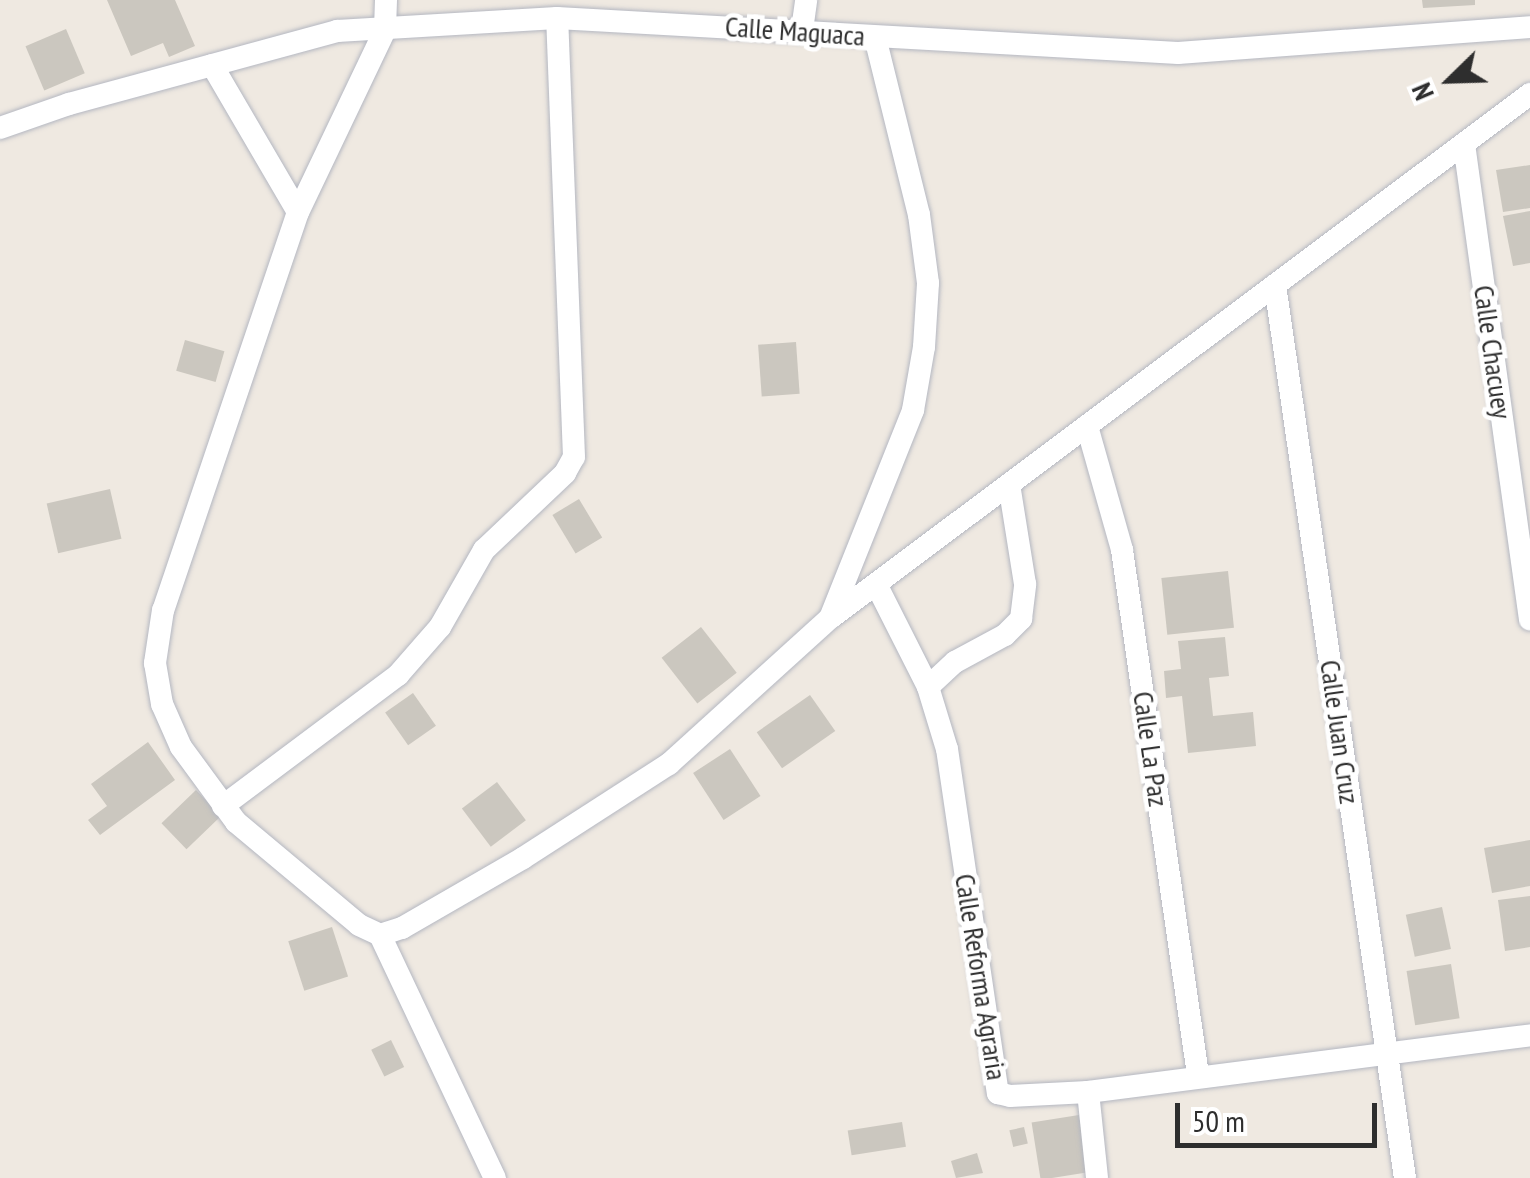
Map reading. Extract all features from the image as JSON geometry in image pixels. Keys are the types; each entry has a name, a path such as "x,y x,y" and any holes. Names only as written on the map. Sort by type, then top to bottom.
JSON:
{"street":[{"path":"386,0 385,30 298,212 163,610 156,663 162,704 181,747 223,806 359,925 380,934 402,928 524,858 670,764 830,618 1530,94"},
{"path":"802,30 806,0"},
{"path":"223,806 398,675 440,627 484,550 565,474 574,457 556,18"},
{"name":"Calle Maguaca","path":"0,128 69,104 337,30 556,18 1178,54 1530,27"},
{"path":"830,618 913,410 924,347 928,284 919,215 875,37"},
{"path":"212,65 298,212"},
{"name":"Calle Chacuey","path":"1464,144 1530,620"},
{"name":"Calle Juan Cruz","path":"1275,285 1405,1178"},
{"name":"Calle La Paz","path":"1088,426 1122,550 1198,1075"},
{"path":"928,688 955,662 1005,634 1021,620 1025,584 1009,484"},
{"name":"Calle Reforma Agraria","path":"876,584 928,688 947,749 998,1093 1010,1096 1088,1092 1530,1035"},
{"path":"380,934 496,1178"},
{"path":"1088,1092 1097,1178"}],"building":[{"path":"107,0 175,0 195,46 169,57 163,43 131,56"},
{"path":"1422,0 1475,0 1475,5 1423,8"},
{"path":"66,29 85,73 44,90 25,46"},
{"path":"1530,165 1530,208 1503,212 1496,170"},
{"path":"1530,211 1530,263 1513,266 1503,216"},
{"path":"185,340 224,351 216,382 176,371"},
{"path":"796,342 800,394 762,397 758,345"},
{"path":"110,489 121,539 58,553 47,504"},
{"path":"579,499 602,538 576,554 552,515"},
{"path":"1228,571 1234,628 1167,635 1161,578"},
{"path":"701,627 737,673 697,703 662,658"},
{"path":"1225,637 1229,676 1209,678 1213,716 1253,712 1256,746 1188,753 1182,696 1166,698 1164,671 1181,669 1178,641"},
{"path":"413,693 436,726 408,745 385,713"},
{"path":"810,695 835,731 782,768 757,732"},
{"path":"148,742 175,780 100,835 88,820 107,806 91,784"},
{"path":"730,749 760,796 724,820 693,773"},
{"path":"497,782 526,820 491,847 462,808"},
{"path":"196,790 221,816 186,849 161,823"},
{"path":"1530,840 1530,886 1492,893 1484,848"},
{"path":"1530,896 1530,947 1505,951 1498,900"},
{"path":"1442,907 1451,949 1415,957 1406,915"},
{"path":"332,927 348,976 304,991 288,941"},
{"path":"1451,964 1460,1018 1415,1025 1407,971"},
{"path":"391,1040 404,1067 384,1077 371,1050"},
{"path":"1079,1115 1088,1172 1040,1178 1032,1123"},
{"path":"902,1122 906,1147 852,1155 848,1131"},
{"path":"1024,1127 1028,1144 1013,1147 1009,1130"},
{"path":"977,1153 983,1173 956,1178 951,1161"}]}
